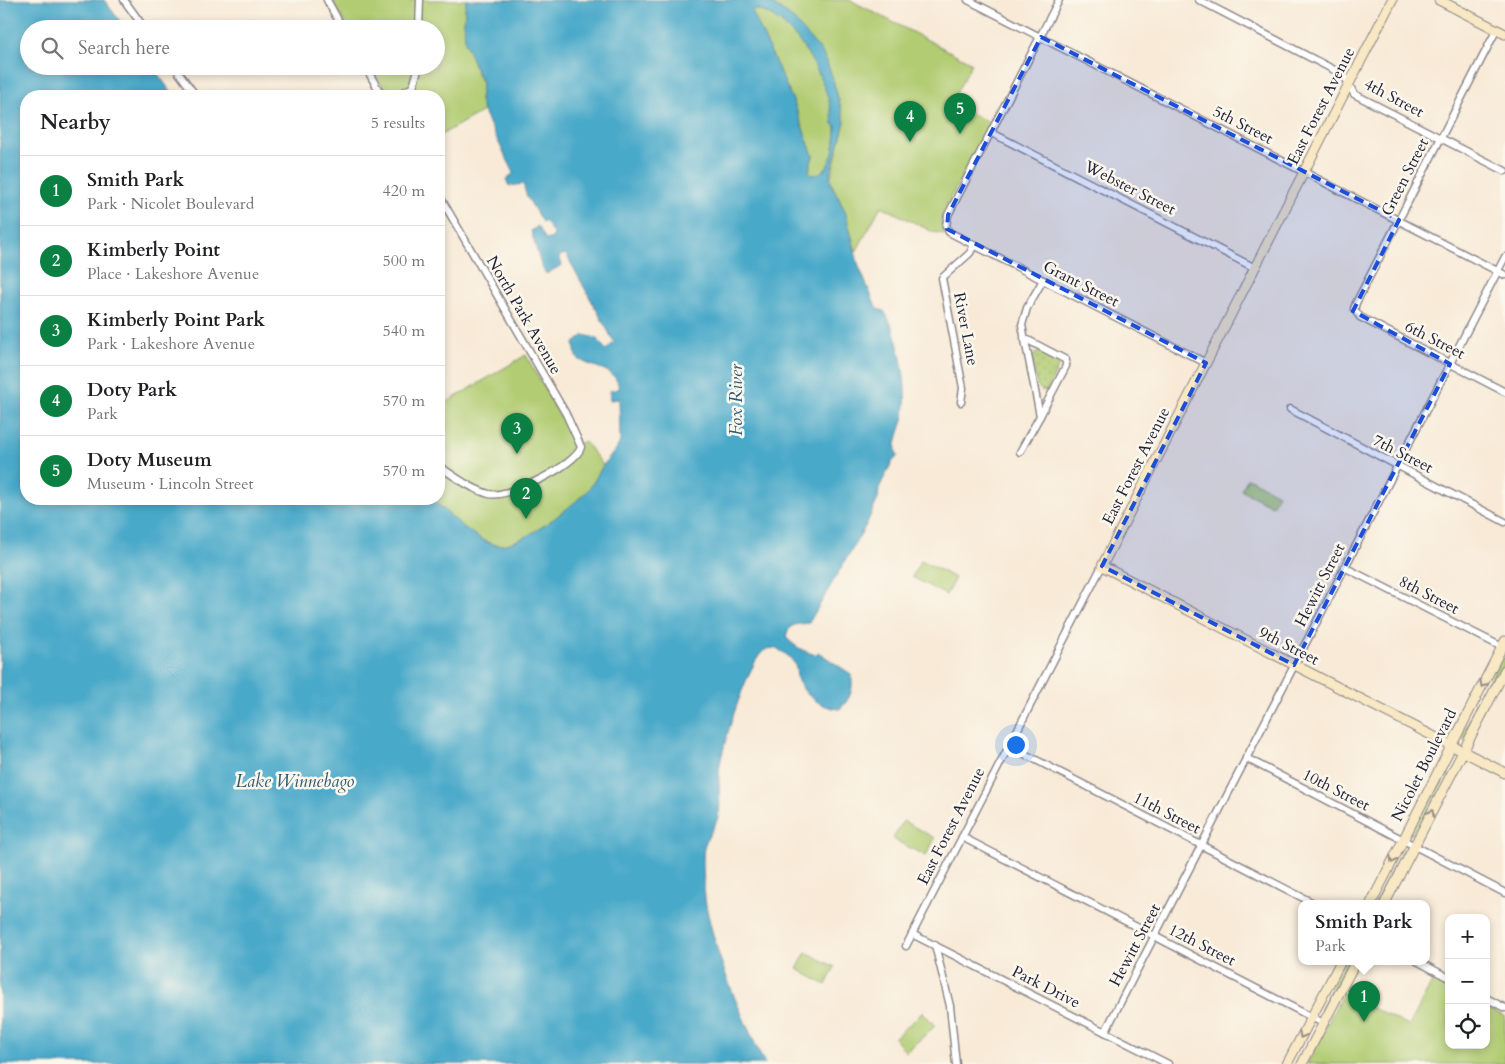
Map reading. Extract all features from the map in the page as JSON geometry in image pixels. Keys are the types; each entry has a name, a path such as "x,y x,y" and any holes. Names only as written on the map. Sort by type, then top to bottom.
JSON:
{"street":[{"path":"124,0 138,20"},
{"path":"327,0 338,20"},
{"path":"420,0 420,20"},
{"name":"5th Street","path":"968,0 1505,275"},
{"path":"992,133 1059,0"},
{"name":"4th Street","path":"1199,0 1344,75 1354,94 1505,171"},
{"name":"East Forest Avenue","path":"906,946 1392,0"},
{"path":"1439,0 1501,32"},
{"name":"Green Street","path":"1355,312 1356,303 1440,138 1501,32"},
{"path":"181,75 192,90"},
{"path":"370,75 379,90"},
{"path":"407,90 413,87 416,75"},
{"name":"Grant Street","path":"992,133 948,215 946,226 949,232 1206,363"},
{"name":"Webster Street","path":"992,133 1254,268"},
{"name":"North Park Avenue","path":"445,205 566,414 577,436 580,451 566,464 513,491 491,495 476,489 445,470"},
{"name":"River Lane","path":"961,402 963,388 942,282 944,274 968,256 974,245"},
{"name":"Hewitt Street","path":"1105,1032 1505,257"},
{"path":"1040,416 1022,325 1024,315 1043,280"},
{"name":"6th Street","path":"1355,312 1360,317 1505,392"},
{"path":"1020,452 1066,366 1066,360 1024,338"},
{"name":"7th Street","path":"1290,409 1505,522"},
{"name":"9th Street","path":"1102,566 1505,772"},
{"name":"8th Street","path":"1344,567 1504,645"},
{"name":"Nicolet Boulevard","path":"1373,900 1504,645"},
{"name":"Nicolet Boulevard","path":"1387,900 1505,670"},
{"name":"11th Street","path":"1009,746 1307,900"},
{"name":"10th Street","path":"1246,758 1505,893"},
{"name":"12th Street","path":"962,837 1323,1023"},
{"name":"Park Drive","path":"912,934 1168,1064"},
{"path":"935,945 950,1006 956,1064"},
{"path":"1287,1064 1339,965"},
{"path":"1302,1064 1354,965"},
{"path":"1425,965 1445,976"},
{"path":"1490,1000 1505,1008"}],"highlighted area":[{"path":"1041,37 1399,220 1353,311 1450,364 1294,665 1102,566 1206,363 947,229 948,215"}],"green space":[{"path":"332,0 466,0 464,20 475,70 482,83 480,100 483,111 445,133 445,90 385,90 376,75 445,75 445,20 343,20"},
{"path":"766,0 850,0 972,63 951,103 990,123 943,212 941,223 944,234 933,232 881,206 856,252 845,211 830,180 845,122 831,73 822,52 790,16"},
{"path":"754,9 769,15 796,38 808,54 826,90 833,124 836,126 836,133 832,156 825,169 820,173 813,175 809,171 813,156 794,103 752,11"},
{"path":"1040,352 1056,360 1059,365 1047,391 1041,390 1037,386 1032,358 1035,353"},
{"path":"526,355 575,443 585,442 603,465 595,481 587,491 554,519 515,541 503,545 493,544 469,531 439,505 445,505 445,403"},
{"path":"1248,478 1278,494 1272,506 1241,490"},
{"path":"921,560 955,578 946,595 912,577"},
{"path":"1501,658 1505,658 1505,663 1467,738 1462,740 1461,736"},
{"path":"1450,757 1455,758 1417,834 1413,835 1411,832"},
{"path":"903,821 935,838 926,856 893,839"},
{"path":"1406,849 1407,851 1382,900 1377,900 1402,850"},
{"path":"806,952 835,967 826,985 797,969"},
{"path":"1343,965 1349,965 1326,1011 1322,1012 1321,1009"},
{"path":"1434,978 1445,985 1445,1049 1490,1049 1490,1009 1505,1017 1505,1064 1307,1064 1343,993 1409,1026"},
{"path":"923,1012 935,1026 906,1052 894,1038"}],"water":[{"name":"Lake Winnebago","path":"0,0 104,0 119,20 20,20 20,75 159,75 170,90 20,90 20,505 439,505 471,533 488,543 496,545 517,541 542,527 576,501 593,483 620,441 619,399 610,400 609,391 619,389 617,381 608,372 576,357 574,343 584,335 596,338 606,350 614,342 566,254 559,256 562,265 546,274 541,265 531,231 538,226 546,240 554,235 545,221 542,222 527,197 523,184 509,186 506,179 514,173 483,111 480,100 482,83 465,43 464,20 466,0 766,0 790,16 822,52 831,73 845,122 830,174 831,184 845,211 859,267 877,309 884,311 894,333 902,361 905,404 896,447 898,456 893,460 879,488 878,499 866,525 809,623 794,625 788,630 786,637 800,649 817,655 818,652 851,674 852,689 847,701 840,709 816,701 801,687 797,679 795,665 789,657 777,649 765,650 758,657 751,670 736,706 724,746 719,772 719,812 703,853 705,900 723,966 738,1006 765,1064 0,1064","holes":["754,9 769,14 783,24 808,54 818,72 831,108 833,124 836,126 834,148 829,163 820,173 813,175 809,171 813,156 794,103 752,11"]}],"place":[{"name":"Doty Museum","path":"960,134"},
{"name":"Doty Park","path":"910,142"},
{"name":"Kimberly Point Park","path":"517,454"},
{"name":"Kimberly Point","path":"526,519"},
{"name":"Smith Park","path":"1364,1022"}],"water label":[{"name":"Fox River","path":"736,400"}]}
